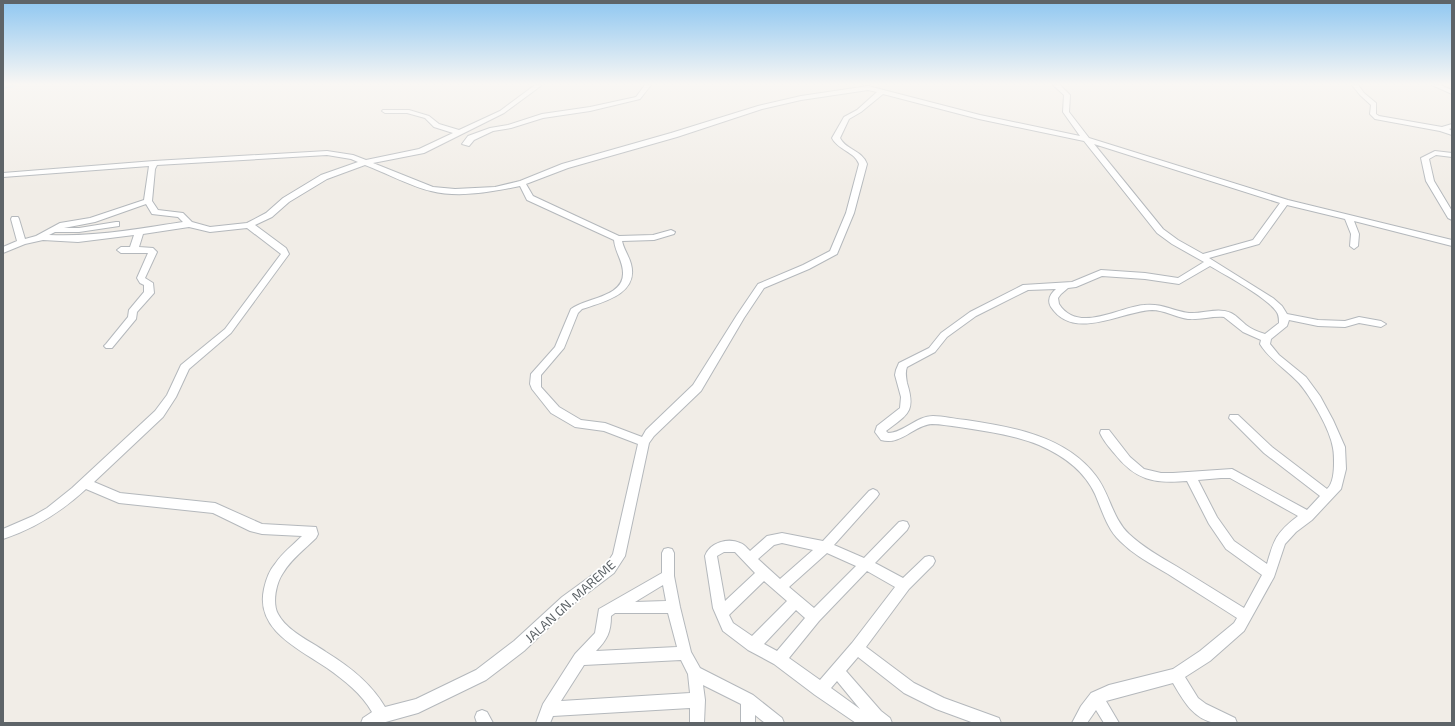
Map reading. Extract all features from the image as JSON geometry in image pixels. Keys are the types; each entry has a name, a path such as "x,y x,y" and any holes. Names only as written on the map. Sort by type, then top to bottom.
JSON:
{"street":[{"path":"427,119 428,121 442,128 460,133"},
{"path":"152,166 148,201 155,212 178,214 190,224 210,230 249,225 269,216 286,200 314,183 335,173 365,162 417,152 488,119"},
{"path":"466,144 472,138 492,129 516,125 534,119"},
{"path":"3,175 152,166 315,153 347,156 440,190 494,189 522,183 565,166 674,136 725,119"},
{"name":"JALAN GN. MAREME","path":"368,723 382,715 418,706 462,685 487,670 520,646 567,601 610,569 616,562 626,528 644,442 650,433 697,388 736,323 762,286 826,258 836,250 850,213 863,164 859,157 838,143 836,138 846,119"},
{"path":"988,119 1085,139 1285,202 1349,219 1452,243"},
{"path":"1071,119 1085,139 1160,231 1175,242 1211,262 1270,300 1279,308 1284,316 1284,324 1266,338 1265,344 1302,380 1316,398 1339,447 1340,469 1335,489 1308,516 1292,528 1280,541 1270,573 1238,627 1205,656 1176,675 1109,692 1096,698 1079,723"},
{"path":"1382,119 1442,129 1452,133"},
{"path":"1442,129 1452,126"},
{"path":"1452,155 1436,153 1425,158 1430,181 1452,218"},
{"path":"522,183 530,198 618,239 654,237 671,232"},
{"path":"3,250 39,237 52,230 79,221 92,220 148,201"},
{"path":"1201,257 1256,242 1285,202"},
{"path":"15,219 22,242"},
{"path":"1349,219 1355,234 1354,246"},
{"path":"52,230 79,230 116,224"},
{"path":"39,237 82,238 139,232 190,224"},
{"path":"3,534 44,516 85,483 159,414 171,397 185,367 228,331 285,254 284,250 249,225"},
{"path":"134,249 139,232"},
{"path":"618,239 618,247 628,268 623,287 612,296 576,309 559,348 536,374 535,384 555,410 572,420 584,425 605,427 644,442"},
{"path":"109,346 133,317 132,312 149,292 150,283 143,281 141,278 153,252 150,250 134,249 121,250"},
{"path":"1211,262 1179,281 1145,276 1101,273 1073,285 1024,289 973,314 944,335 932,350 901,368 900,374 907,401 905,410 881,429 881,435 889,438 894,437 916,424 933,420 993,428 1045,441 1073,460 1093,479 1114,523 1121,534 1137,548 1245,616"},
{"path":"1067,285 1055,293 1053,297 1054,304 1062,313 1076,320 1093,320 1140,309 1160,307 1191,316 1228,315 1250,332 1266,338"},
{"path":"1284,316 1318,323 1345,324 1359,320 1380,324"},
{"path":"1234,418 1268,450 1328,496"},
{"path":"1105,433 1132,466 1140,472 1154,477 1190,476 1219,472 1232,474 1308,516"},
{"path":"1190,476 1230,545 1239,553 1270,573"},
{"path":"85,483 92,488 119,498 215,508 254,527 262,529 312,530 312,534 282,564 274,578 270,589 270,613 284,631 322,657 361,687 374,700 382,715"},
{"path":"780,587 825,547 874,494"},
{"path":"779,659 814,617 903,526"},
{"path":"750,559 773,538 825,547 865,564 904,585"},
{"path":"814,617 738,548 733,546 722,547 712,553 711,561 722,613 728,627 754,645 779,659 820,690 875,721"},
{"path":"668,553 668,576 673,607 684,653 695,673 698,700 697,723"},
{"path":"820,690 857,648 904,585 930,561"},
{"path":"722,613 764,573"},
{"path":"616,608 668,576"},
{"path":"754,645 796,602"},
{"path":"543,723 548,709 580,659 601,637 604,627 604,613 608,610 616,608 673,607"},
{"path":"857,648 909,688 941,704 994,723"},
{"path":"580,659 684,653"},
{"path":"837,671 875,721"},
{"path":"695,673 748,700 778,723"},
{"path":"1176,675 1193,703 1201,709 1230,723"},
{"path":"1096,698 1112,723"},
{"path":"548,709 698,700"},
{"path":"748,700 748,723"}]}
